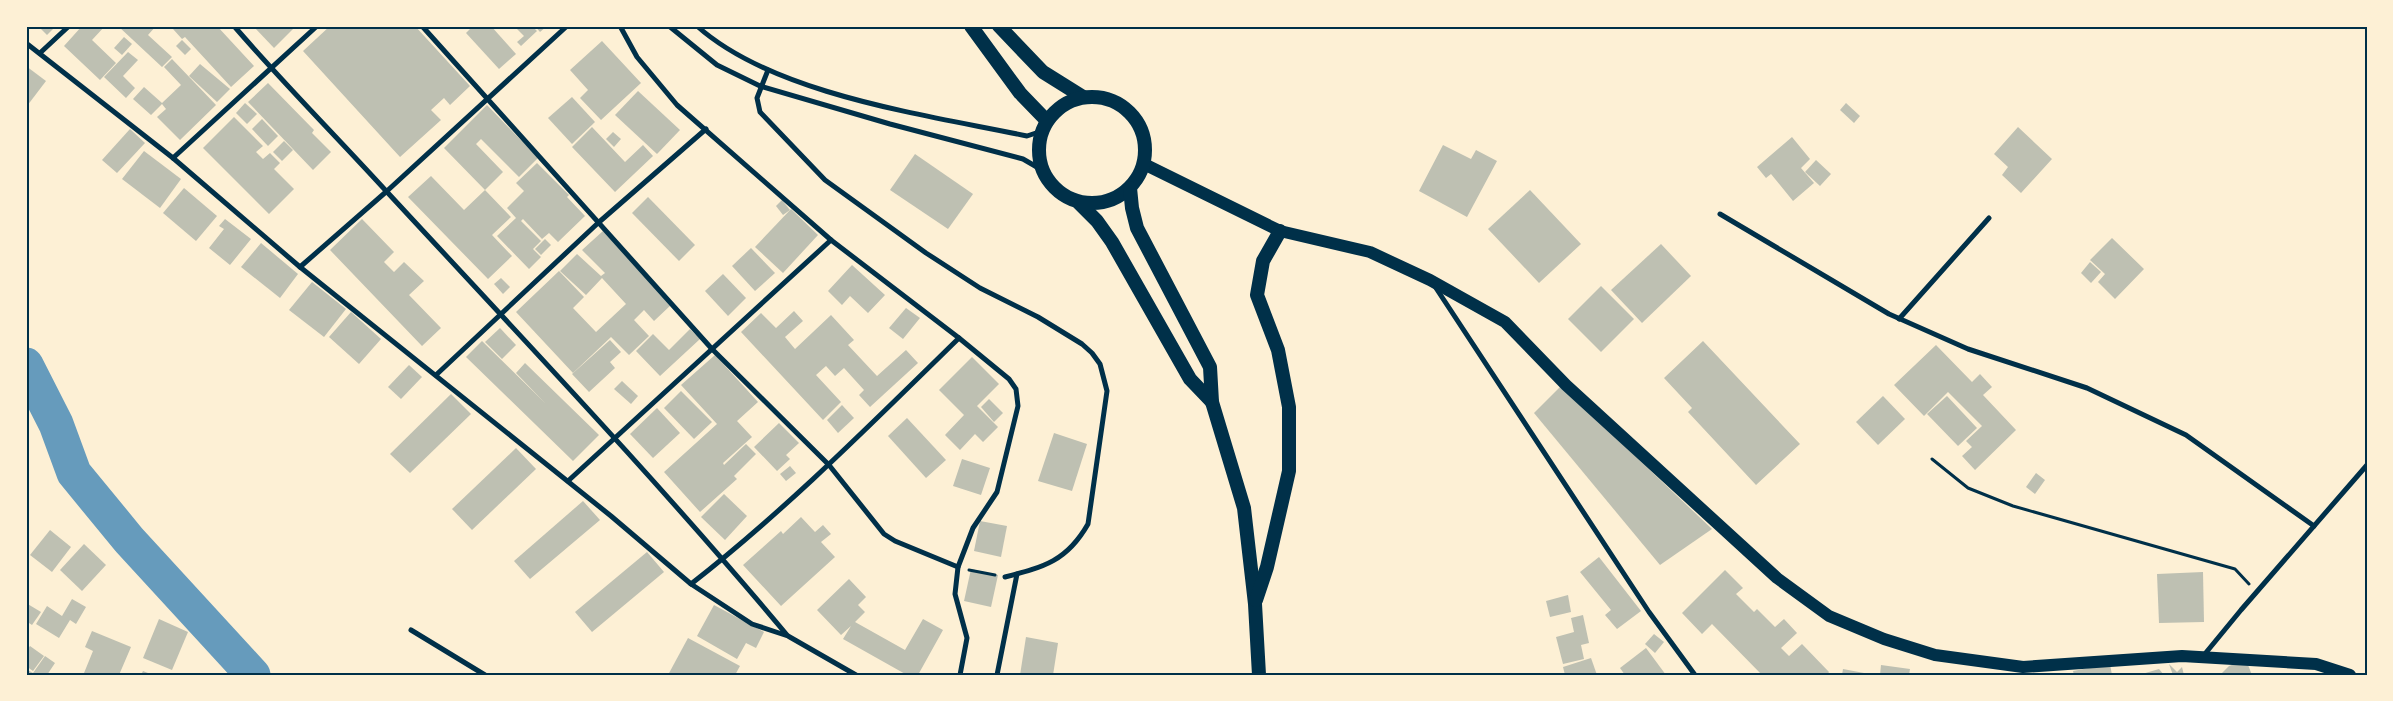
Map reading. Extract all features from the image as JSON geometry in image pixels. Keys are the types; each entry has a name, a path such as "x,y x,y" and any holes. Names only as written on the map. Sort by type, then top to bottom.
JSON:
{"highway":[{"path":"971,26 1044,126"},
{"path":"999,26 1043,72 1082,97"},
{"path":"1079,203 1107,202 1119,197 1139,177 1144,164 1146,148 1143,133 1136,120 1126,108 1105,99 1082,97 1069,102 1057,110 1044,126 1039,144 1042,170 1050,184 1064,196 1079,203 1097,221 1112,242 1190,379 1212,402"},
{"path":"1130,188 1137,228 1210,367 1212,402 1244,508 1255,604 1259,675"},
{"path":"1255,604 1267,567 1289,471 1289,407 1278,350 1257,295 1264,261 1280,231"}],"main road":[{"path":"1144,164 1280,231 1370,252 1430,280 1505,322 1566,385 1777,578 1829,616 1884,639 1935,655 2023,667 2182,656 2316,664 2350,675"}],"street":[{"path":"40,53 69,26"},
{"path":"234,26 271,69 387,191 723,559 788,636"},
{"path":"173,158 317,26"},
{"path":"422,26 712,348 829,465 884,534 895,541 958,568"},
{"path":"300,267 387,191 567,26"},
{"path":"620,26 637,57 677,105 831,240 959,338 1009,379 1016,389 1018,406 997,492 973,528 958,568 955,594 967,638 960,675"},
{"path":"669,26 717,65 760,86 881,122 1023,158 1042,170"},
{"path":"697,26 730,51 768,70 811,86 891,108 1027,136 1044,126"},
{"path":"26,43 173,158 300,267 436,375 484,416 568,481 692,584 752,624 788,636 856,675"},
{"path":"768,70 760,86 757,98 760,112 825,180 926,253 980,288 1038,317 1082,344 1100,364 1107,391 1088,524 1080,538 1058,560 1043,567 1005,577"},
{"path":"436,375 598,223 706,129"},
{"path":"1720,214 1899,319 1968,349 2087,388 2186,435 2314,526"},
{"path":"1899,319 1989,218"},
{"path":"568,481 831,240"},
{"path":"1430,280 1649,612 1695,675"},
{"path":"692,584 829,465 959,338"},
{"path":"2203,658 2256,592 2367,464"},
{"path":"997,675 1017,574"},
{"path":"410,630 485,675"}],"path":[{"path":"1932,459 1968,488 2013,506 2235,569 2256,592"},
{"path":"958,568 1005,577"}],"building":[{"path":"38,26 56,26 47,35"},
{"path":"82,26 105,26 92,40 116,63 100,80 64,46"},
{"path":"118,26 156,26 148,35 172,57 162,67"},
{"path":"176,26 217,26 254,66 231,87 185,37 182,39 173,29"},
{"path":"253,26 296,26 274,48"},
{"path":"330,26 415,26 470,86 450,105 444,98 431,110 441,120 400,157 303,51"},
{"path":"473,26 491,26 516,54 499,69 466,33"},
{"path":"518,26 532,26 537,31 521,46 517,42 524,36 516,28"},
{"path":"535,26 547,26 540,32"},
{"path":"124,37 132,44 122,55 114,48"},
{"path":"182,40 191,49 185,55 176,46"},
{"path":"602,41 641,83 601,120 580,98 588,90 570,70"},
{"path":"128,52 138,60 123,76 135,88 126,98 104,77"},
{"path":"172,59 216,105 180,140 157,117 166,109 162,104 151,115 133,99 144,87 162,103 181,85 164,67"},
{"path":"200,64 230,89 217,102 189,76"},
{"path":"26,66 46,81 27,106 26,105"},
{"path":"268,83 314,130 312,133 331,152 313,170 248,102"},
{"path":"638,91 680,130 657,154 615,115"},
{"path":"572,97 595,122 572,144 548,118"},
{"path":"245,103 257,114 247,124 236,113"},
{"path":"1846,103 1860,116 1854,123 1840,110"},
{"path":"487,105 538,158 519,177 481,139 476,144 503,172 485,190 444,148"},
{"path":"234,117 263,146 256,152 263,159 270,153 280,163 274,169 294,189 269,214 203,148"},
{"path":"262,119 278,136 268,146 252,129"},
{"path":"592,127 625,162 643,145 653,156 615,192 572,147"},
{"path":"2018,127 2052,159 2021,193 2002,175 2008,167 1994,154"},
{"path":"130,129 145,143 117,173 102,160"},
{"path":"613,132 621,139 614,147 606,139"},
{"path":"1792,137 1810,159 1801,168 1814,183 1793,201 1771,174 1766,178 1757,167"},
{"path":"284,141 293,150 282,161 273,152"},
{"path":"1443,145 1471,159 1476,150 1497,161 1467,217 1419,191"},
{"path":"144,151 181,179 160,208 122,179"},
{"path":"915,154 973,194 948,229 890,190"},
{"path":"1816,160 1831,174 1820,186 1805,172"},
{"path":"537,163 569,195 567,197 585,216 558,242 549,233 542,239 523,219 521,221 541,241 533,249 541,257 529,269 497,236 516,218 507,208 524,191 516,183"},
{"path":"431,176 464,210 485,190 511,217 492,235 512,256 488,279 408,197"},
{"path":"184,188 217,216 196,241 163,213"},
{"path":"1530,190 1581,244 1539,283 1488,229"},
{"path":"648,197 695,245 679,261 632,213"},
{"path":"782,200 790,210 783,215 776,206"},
{"path":"791,209 818,235 783,273 755,247"},
{"path":"225,219 251,239 230,265 209,248 224,229 219,226"},
{"path":"362,219 394,252 384,262 394,272 404,262 424,281 409,295 441,328 422,346 330,250"},
{"path":"603,231 672,304 654,321 644,310 634,320 649,336 629,355 611,337 573,373 516,312 559,271 584,297 573,308 596,332 626,304 602,278 586,295 560,271 577,254 601,276 605,273 582,250"},
{"path":"2112,238 2144,269 2115,299 2098,282 2105,274 2090,260"},
{"path":"545,239 551,245 541,255 535,249"},
{"path":"261,243 298,274 280,298 241,267"},
{"path":"1661,244 1691,276 1642,323 1611,290"},
{"path":"751,248 775,273 755,291 732,266"},
{"path":"2090,262 2101,272 2091,283 2081,273"},
{"path":"852,265 885,295 868,313 850,296 842,305 828,291"},
{"path":"723,274 746,298 728,316 705,291"},
{"path":"501,278 510,287 503,294 494,284"},
{"path":"312,282 346,309 324,337 289,310"},
{"path":"1601,286 1634,319 1601,352 1568,319"},
{"path":"906,308 920,318 903,339 889,328"},
{"path":"794,311 803,321 785,337 795,349 831,315 854,340 848,345 877,376 906,350 918,363 870,407 859,395 864,390 844,368 835,376 826,366 816,375 841,402 823,420 741,332 761,313 776,328"},
{"path":"351,312 381,339 359,364 329,337"},
{"path":"500,328 516,345 502,359 485,342"},
{"path":"690,329 700,339 660,376 636,351 653,334 669,350"},
{"path":"610,340 621,352 610,362 615,368 589,392 572,374"},
{"path":"482,341 545,403 516,373 525,363 599,435 573,461 466,357"},
{"path":"1703,341 1800,444 1756,485 1688,412 1692,408 1664,378"},
{"path":"1936,345 1972,382 1980,374 1992,387 1983,395 2016,430 1975,470 1962,456 1972,447 1966,441 1982,426 1948,392 1924,416 1894,385"},
{"path":"715,355 758,402 737,421 752,437 723,463 724,465 746,444 756,454 734,476 737,479 700,512 664,472 717,424 681,385"},
{"path":"972,357 999,384 977,406 998,427 983,442 975,434 960,450 945,435 964,415 939,390"},
{"path":"409,365 422,377 401,399 388,387"},
{"path":"622,381 638,396 631,404 614,389"},
{"path":"1561,386 1712,529 1660,565 1534,413"},
{"path":"681,391 712,422 694,439 664,408"},
{"path":"451,394 471,414 410,473 390,454"},
{"path":"1883,396 1905,419 1878,445 1856,422"},
{"path":"1947,396 1977,428 1958,446 1927,414"},
{"path":"989,399 1003,413 994,422 981,407"},
{"path":"842,405 854,418 838,433 827,420"},
{"path":"657,408 680,433 653,458 630,434"},
{"path":"907,418 946,460 926,478 888,436"},
{"path":"779,423 799,443 786,455 790,459 777,471 754,447"},
{"path":"1054,433 1087,444 1072,491 1038,481"},
{"path":"516,448 536,469 472,530 452,509"},
{"path":"962,459 990,468 981,495 953,486"},
{"path":"790,466 796,473 786,481 780,474"},
{"path":"2036,473 2045,480 2035,494 2026,487"},
{"path":"724,494 747,516 725,540 701,517"},
{"path":"583,501 600,520 530,579 514,561"},
{"path":"801,517 815,532 823,525 831,534 821,542 835,557 781,606 743,565 781,531 783,534"},
{"path":"980,521 1007,526 1001,557 974,551"},
{"path":"50,530 71,547 52,572 30,555"},
{"path":"84,544 106,565 82,591 60,570"},
{"path":"647,552 664,572 592,632 575,612"},
{"path":"1599,557 1641,611 1617,629 1605,615 1611,610 1580,572"},
{"path":"971,569 998,575 991,607 964,601"},
{"path":"1725,570 1743,588 1736,594 1754,612 1757,609 1775,627 1784,619 1797,633 1781,648 1789,656 1802,644 1829,672 1827,675 1762,675 1712,624 1702,634 1682,613"},
{"path":"2203,572 2204,622 2159,623 2157,574"},
{"path":"849,579 866,597 858,605 865,612 855,622 905,650 923,619 943,630 918,675 907,675 843,639 851,626 841,635 817,610"},
{"path":"1568,595 1571,612 1550,617 1546,601"},
{"path":"72,599 86,607 76,624 70,620 59,638 36,624 47,606 62,616"},
{"path":"26,603 41,612 32,625 26,621"},
{"path":"714,605 764,632 756,648 746,643 737,659 697,636"},
{"path":"1583,615 1589,643 1581,645 1584,659 1563,664 1556,637 1574,632 1571,618"},
{"path":"159,619 188,632 172,670 143,658"},
{"path":"92,631 131,647 119,675 84,673 93,651 85,647"},
{"path":"1654,634 1664,642 1655,653 1645,644"},
{"path":"1026,637 1058,643 1053,675 1020,675"},
{"path":"688,638 740,666 735,675 668,675"},
{"path":"30,646 44,656 33,671 26,666 26,651"},
{"path":"1646,648 1666,675 1625,675 1620,668"},
{"path":"45,656 55,663 47,675 26,675 26,669 33,673"},
{"path":"1591,658 1597,675 1565,675 1563,667"},
{"path":"2246,660 2252,675 2220,675 2229,666"},
{"path":"2110,664 2112,675 2074,675 2073,671"},
{"path":"2169,664 2177,672 2182,667 2184,675 2173,675"},
{"path":"1881,665 1910,669 1909,675 1880,675"},
{"path":"1843,669 1864,673 1864,675 1842,675"},
{"path":"2159,669 2164,675 2142,674"},
{"path":"143,671 153,675 141,675"}],"waterway":[{"path":"26,365 56,424 74,473 129,540 253,675"}]}
